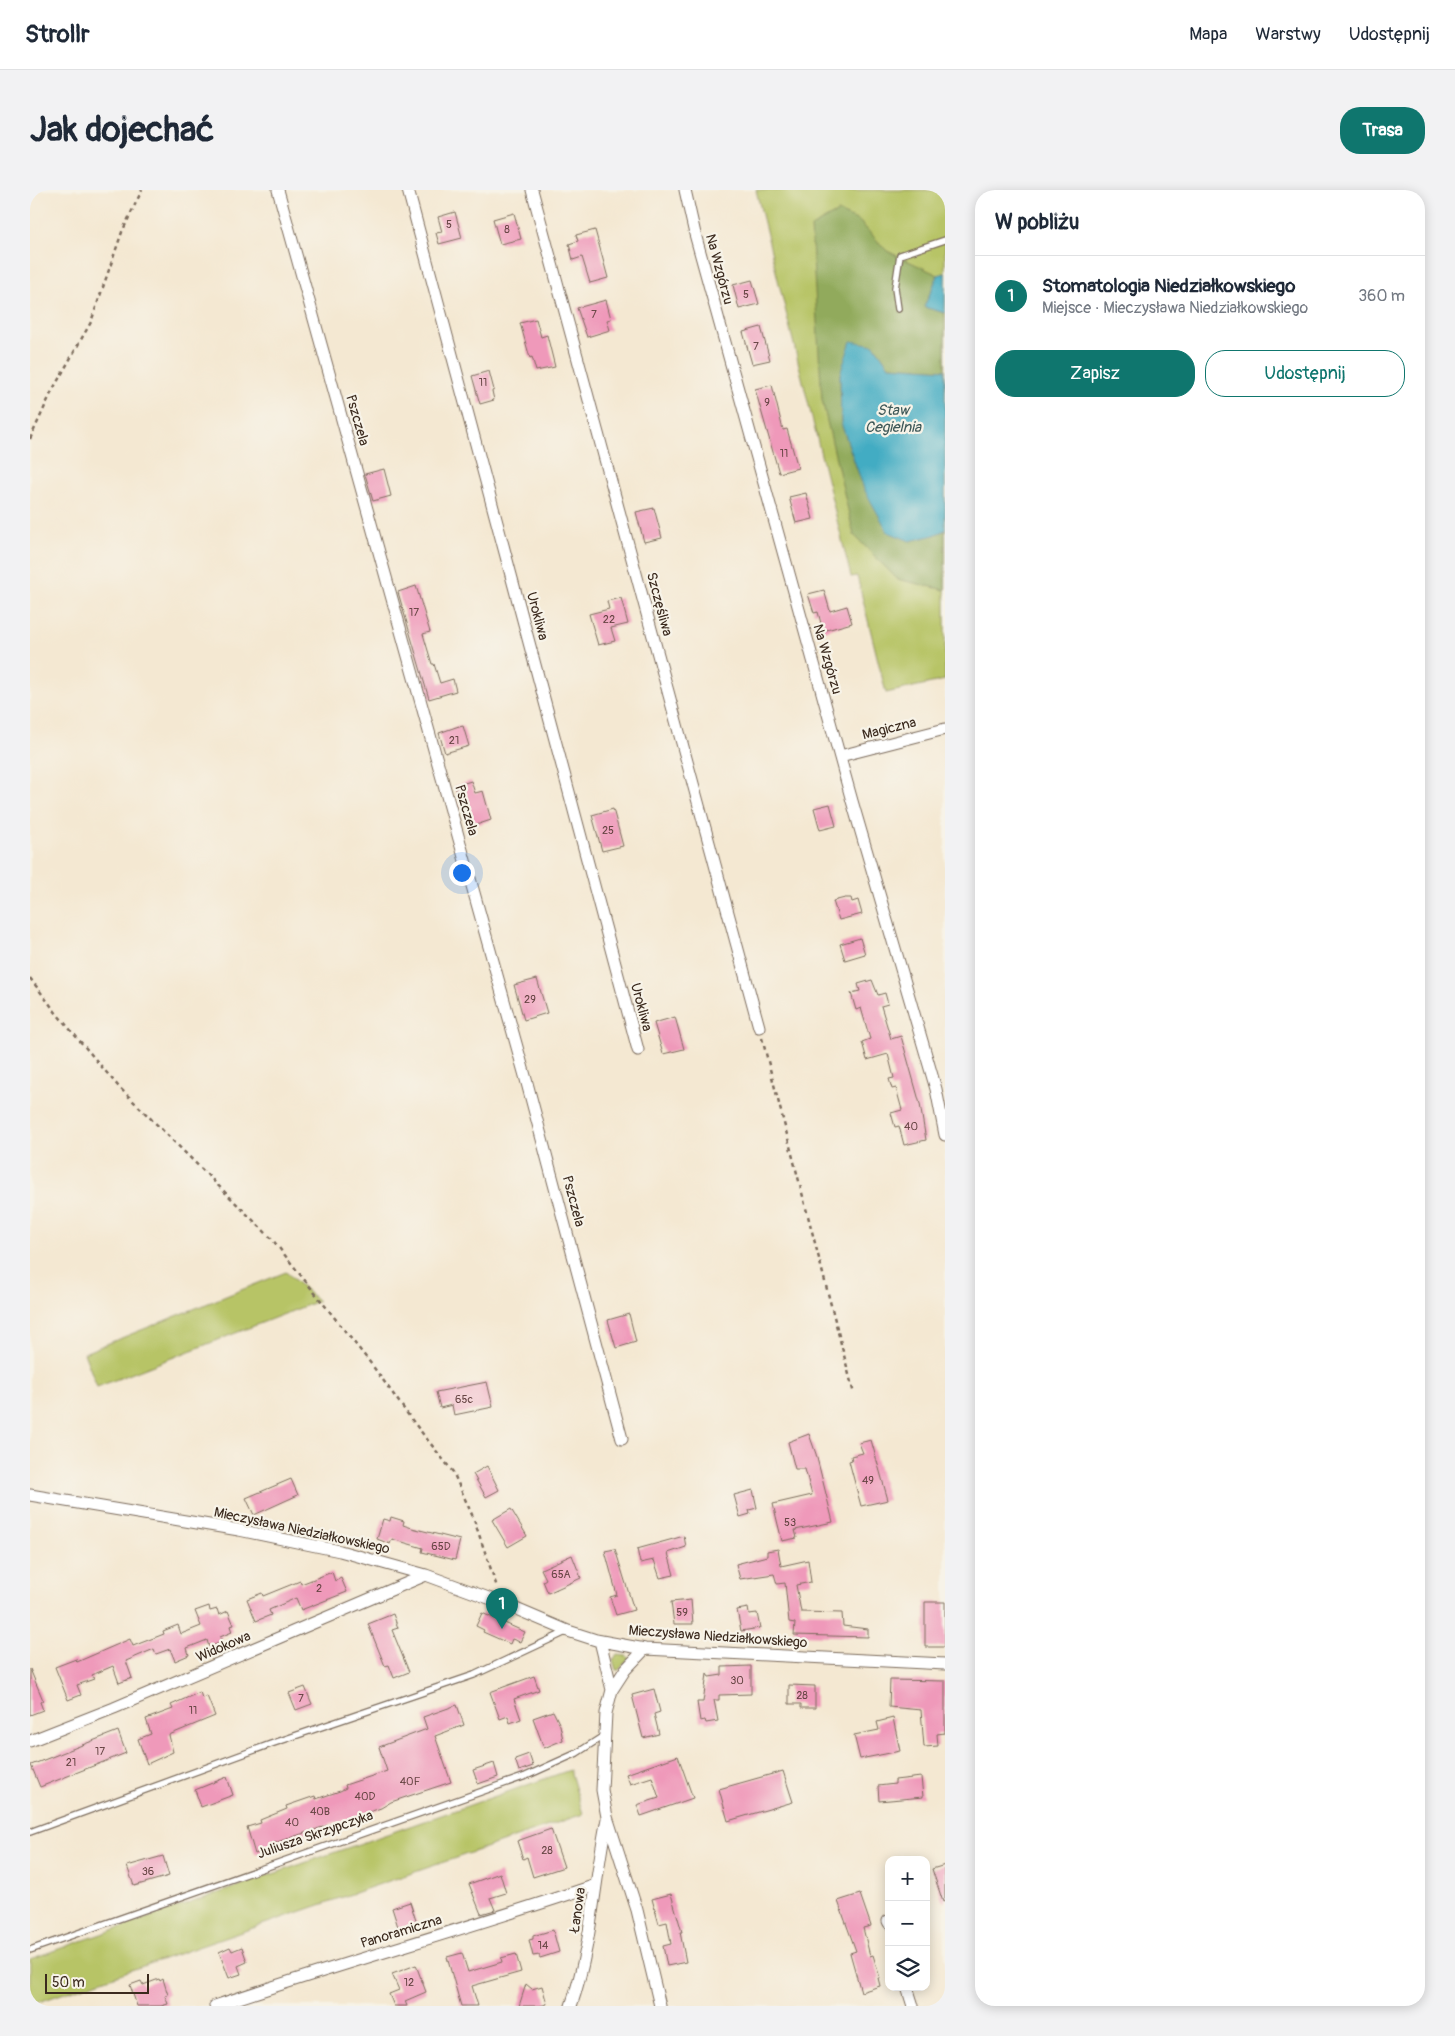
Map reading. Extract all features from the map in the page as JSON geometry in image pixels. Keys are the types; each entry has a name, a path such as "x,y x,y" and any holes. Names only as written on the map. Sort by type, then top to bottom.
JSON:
{"street":[{"name":"Pszczela","path":"278,190 527,1083 622,1440"},
{"name":"Urokliwa","path":"408,190 638,1050"},
{"name":"Szczęśliwa","path":"532,190 759,1027"},
{"name":"Na Wzgórzu","path":"685,190 695,234 840,756 936,1089 945,1135"},
{"name":"Magiczna","path":"840,756 945,729"},
{"name":"Mieczysława Niedziałkowskiego","path":"30,1495 285,1539 340,1551 426,1576 502,1603 568,1631 600,1641 645,1649 945,1664"},
{"name":"Widokowa","path":"30,1741 114,1708 426,1576"},
{"path":"600,1641 612,1690"},
{"path":"645,1649 625,1670 612,1690 606,1713 602,1790 607,1817 637,1910 660,2006"},
{"name":"Łanowa","path":"571,2006 589,1936 598,1859 607,1817"},
{"name":"Panoramiczna","path":"215,2006 596,1885"},
{"path":"908,1991 913,2006"}],"lane":[{"path":"898,309 895,288 900,255 945,240"},
{"path":"30,1832 271,1744 474,1675 568,1631"},
{"name":"Juliusza Skrzypczyka","path":"30,1950 526,1776 577,1753 605,1736"}],"path":[{"path":"30,440 52,391 91,322 122,232 142,190"},
{"path":"30,978 57,1014 118,1086 272,1239 434,1446 453,1472 464,1496 502,1603"},
{"path":"759,1027 854,1394"}],"green space":[{"path":"756,190 945,190 945,680 886,693 857,576 851,577"},
{"path":"838,212 859,221 887,251 938,275 924,307 945,313 945,370 889,366 874,345 840,374 841,423 864,489 934,535 945,530 945,590 897,579 854,535 822,400 811,227"},
{"path":"286,1272 318,1301 97,1387 84,1353"},
{"path":"617,1655 629,1658 619,1670 616,1670 613,1660"},
{"path":"570,1770 583,1814 30,2005 30,1959"}],"water":[{"path":"945,273 945,313 924,307 938,275"},
{"name":"Staw Cegielnia","path":"851,341 874,345 889,366 945,370 945,530 910,541 888,532 864,489 841,423 840,374"}],"building":[{"path":"455,212 462,238 439,244 436,233 442,232 438,217"},
{"path":"514,213 521,239 500,244 493,219"},
{"path":"595,230 608,278 590,283 582,257 573,260 569,244 578,241 576,235"},
{"path":"752,280 759,304 739,309 733,285"},
{"path":"606,300 611,319 607,320 610,330 587,337 577,308"},
{"path":"536,319 541,337 547,335 555,367 536,371 532,357 530,358 520,323"},
{"path":"761,327 770,360 752,364 743,332"},
{"path":"489,371 494,390 492,391 494,400 480,404 472,376"},
{"path":"772,385 783,430 787,429 798,468 779,473 755,389"},
{"path":"384,469 391,496 373,501 365,474"},
{"path":"806,493 813,519 796,523 789,497"},
{"path":"654,508 662,538 644,542 636,512"},
{"path":"416,586 430,632 423,634 432,664 434,664 440,683 453,679 456,691 429,699 398,592"},
{"path":"824,590 830,611 847,606 852,623 823,631 818,612 814,613 808,594"},
{"path":"621,598 628,624 611,628 615,641 598,645 589,614 609,609 607,601"},
{"path":"463,726 469,746 445,753 439,733"},
{"path":"471,781 475,793 483,791 491,820 470,827 463,806 461,807 455,786"},
{"path":"830,804 836,826 820,830 814,808"},
{"path":"613,809 623,846 602,851 592,815"},
{"path":"851,898 852,902 858,900 862,914 839,920 833,901"},
{"path":"860,938 865,954 845,960 840,944"},
{"path":"537,979 547,1013 524,1020 514,985"},
{"path":"872,980 878,995 885,993 888,1004 881,1006 891,1039 901,1036 920,1104 926,1140 904,1145 899,1126 895,1127 891,1113 902,1110 896,1088 892,1089 889,1079 894,1078 888,1054 867,1060 862,1042 870,1039 861,1008 856,1010 851,993 860,991 858,984"},
{"path":"675,1017 684,1049 663,1054 654,1023"},
{"path":"629,1314 636,1342 616,1348 608,1320"},
{"path":"487,1382 493,1407 454,1415 452,1405 440,1408 436,1392"},
{"path":"809,1434 833,1522 795,1530 797,1538 782,1541 773,1504 812,1495 805,1469 795,1469 788,1442"},
{"path":"871,1440 888,1500 861,1506 849,1461 852,1460 851,1456 863,1453 859,1443"},
{"path":"487,1466 499,1490 486,1497 473,1474"},
{"path":"291,1479 298,1495 254,1515 246,1498"},
{"path":"753,1490 757,1508 749,1510 750,1514 740,1517 734,1495"},
{"path":"511,1509 527,1536 508,1547 492,1520"},
{"path":"391,1517 404,1521 403,1525 412,1528 460,1540 455,1560 422,1552 423,1548 392,1539 390,1544 377,1539 383,1519 390,1521"},
{"path":"684,1536 686,1547 668,1553 674,1575 660,1578 654,1560 640,1563 637,1549"},
{"path":"615,1549 634,1610 616,1615 610,1597 617,1595 605,1551"},
{"path":"778,1549 781,1566 808,1560 811,1582 796,1585 801,1612 842,1613 843,1626 868,1629 868,1637 794,1635 795,1623 789,1622 785,1583 777,1584 774,1574 740,1579 736,1564 767,1556 767,1551"},
{"path":"572,1555 581,1578 548,1593 543,1581 546,1579 541,1569"},
{"path":"332,1572 335,1581 341,1578 347,1592 301,1610 296,1598 269,1610 271,1615 256,1621 247,1599 262,1593 263,1596 300,1581 301,1584"},
{"path":"691,1600 693,1624 674,1624 671,1602"},
{"path":"925,1602 945,1602 945,1647 925,1647"},
{"path":"209,1606 210,1611 217,1609 219,1615 228,1611 234,1625 230,1626 232,1632 220,1637 222,1642 209,1647 207,1640 187,1648 189,1655 175,1661 170,1649 156,1654 154,1649 126,1661 132,1678 119,1683 113,1666 92,1675 94,1679 77,1685 81,1695 68,1700 55,1667 76,1659 77,1662 130,1639 133,1646 164,1634 163,1631 178,1625 181,1634 201,1626 195,1611"},
{"path":"748,1608 749,1614 757,1613 760,1628 741,1631 737,1610"},
{"path":"482,1613 525,1632 520,1642 512,1639 510,1644 483,1632 484,1630 476,1626"},
{"path":"393,1614 398,1628 392,1630 409,1672 394,1678 389,1665 385,1666 368,1624"},
{"path":"751,1666 751,1694 719,1695 719,1700 714,1700 718,1721 706,1723 705,1720 700,1721 697,1702 703,1702 707,1674 709,1677 722,1675 722,1667"},
{"path":"30,1669 43,1700 40,1702 43,1710 30,1715"},
{"path":"534,1676 539,1690 514,1699 521,1719 510,1723 508,1716 500,1719 490,1692"},
{"path":"890,1680 945,1681 945,1733 937,1734 938,1746 924,1747 921,1710 889,1707"},
{"path":"789,1685 815,1686 815,1708 801,1708 801,1704 789,1704"},
{"path":"305,1687 312,1704 296,1710 289,1693"},
{"path":"654,1689 660,1712 654,1714 659,1734 643,1738 632,1695"},
{"path":"200,1692 202,1698 207,1696 215,1716 169,1735 173,1752 147,1764 138,1739 151,1734 146,1719 173,1709 171,1705"},
{"path":"457,1705 464,1725 435,1736 451,1782 391,1802 381,1808 274,1843 275,1847 255,1854 247,1827 261,1823 260,1820 287,1809 286,1806 315,1796 316,1799 340,1791 346,1788 345,1785 387,1771 379,1747 427,1729 423,1717"},
{"path":"553,1711 560,1725 563,1740 544,1748 533,1718"},
{"path":"893,1718 900,1751 860,1759 854,1735 879,1730 877,1722"},
{"path":"118,1731 126,1753 40,1787 31,1765"},
{"path":"529,1754 533,1766 519,1771 515,1759"},
{"path":"678,1756 693,1798 641,1816 637,1805 659,1798 652,1777 630,1784 626,1774"},
{"path":"494,1763 498,1777 478,1784 473,1770"},
{"path":"783,1771 793,1802 728,1821 719,1789"},
{"path":"227,1777 233,1795 201,1807 195,1790"},
{"path":"921,1777 923,1797 879,1801 878,1786 895,1784 895,1780"},
{"path":"551,1829 564,1867 533,1877 527,1857 523,1859 517,1841"},
{"path":"163,1856 169,1876 134,1886 127,1866"},
{"path":"945,1865 945,1901 943,1902 932,1869"},
{"path":"500,1873 506,1893 490,1898 495,1910 481,1914 469,1884"},
{"path":"671,1894 682,1932 680,1932 686,1962 667,1966 663,1946 671,1944 667,1922 659,1924 652,1899"},
{"path":"860,1894 871,1926 863,1928 870,1956 873,1955 880,1978 878,1978 880,1986 861,1992 850,1953 856,1951 838,1901"},
{"path":"410,1902 418,1927 400,1933 392,1908"},
{"path":"553,1930 559,1952 540,1958 539,1955 533,1956 529,1940 533,1939 533,1936"},
{"path":"230,1947 232,1951 242,1947 247,1962 238,1966 241,1974 229,1978 219,1952"},
{"path":"462,1953 468,1972 502,1962 501,1958 516,1954 521,1972 472,1986 478,2006 461,2006 447,1957"},
{"path":"416,1965 426,1992 405,2001 407,2006 394,2006 389,1994 399,1990 392,1974"},
{"path":"159,1979 160,1981 163,1979 168,1995 165,1996 168,2004 161,2006 137,2006 130,1985 141,1981 143,1985"},
{"path":"526,1984 532,1989 542,1986 547,2004 519,2006"}],"place":[{"name":"Stomatologia Niedziałkowskiego","path":"502,1629"}]}
